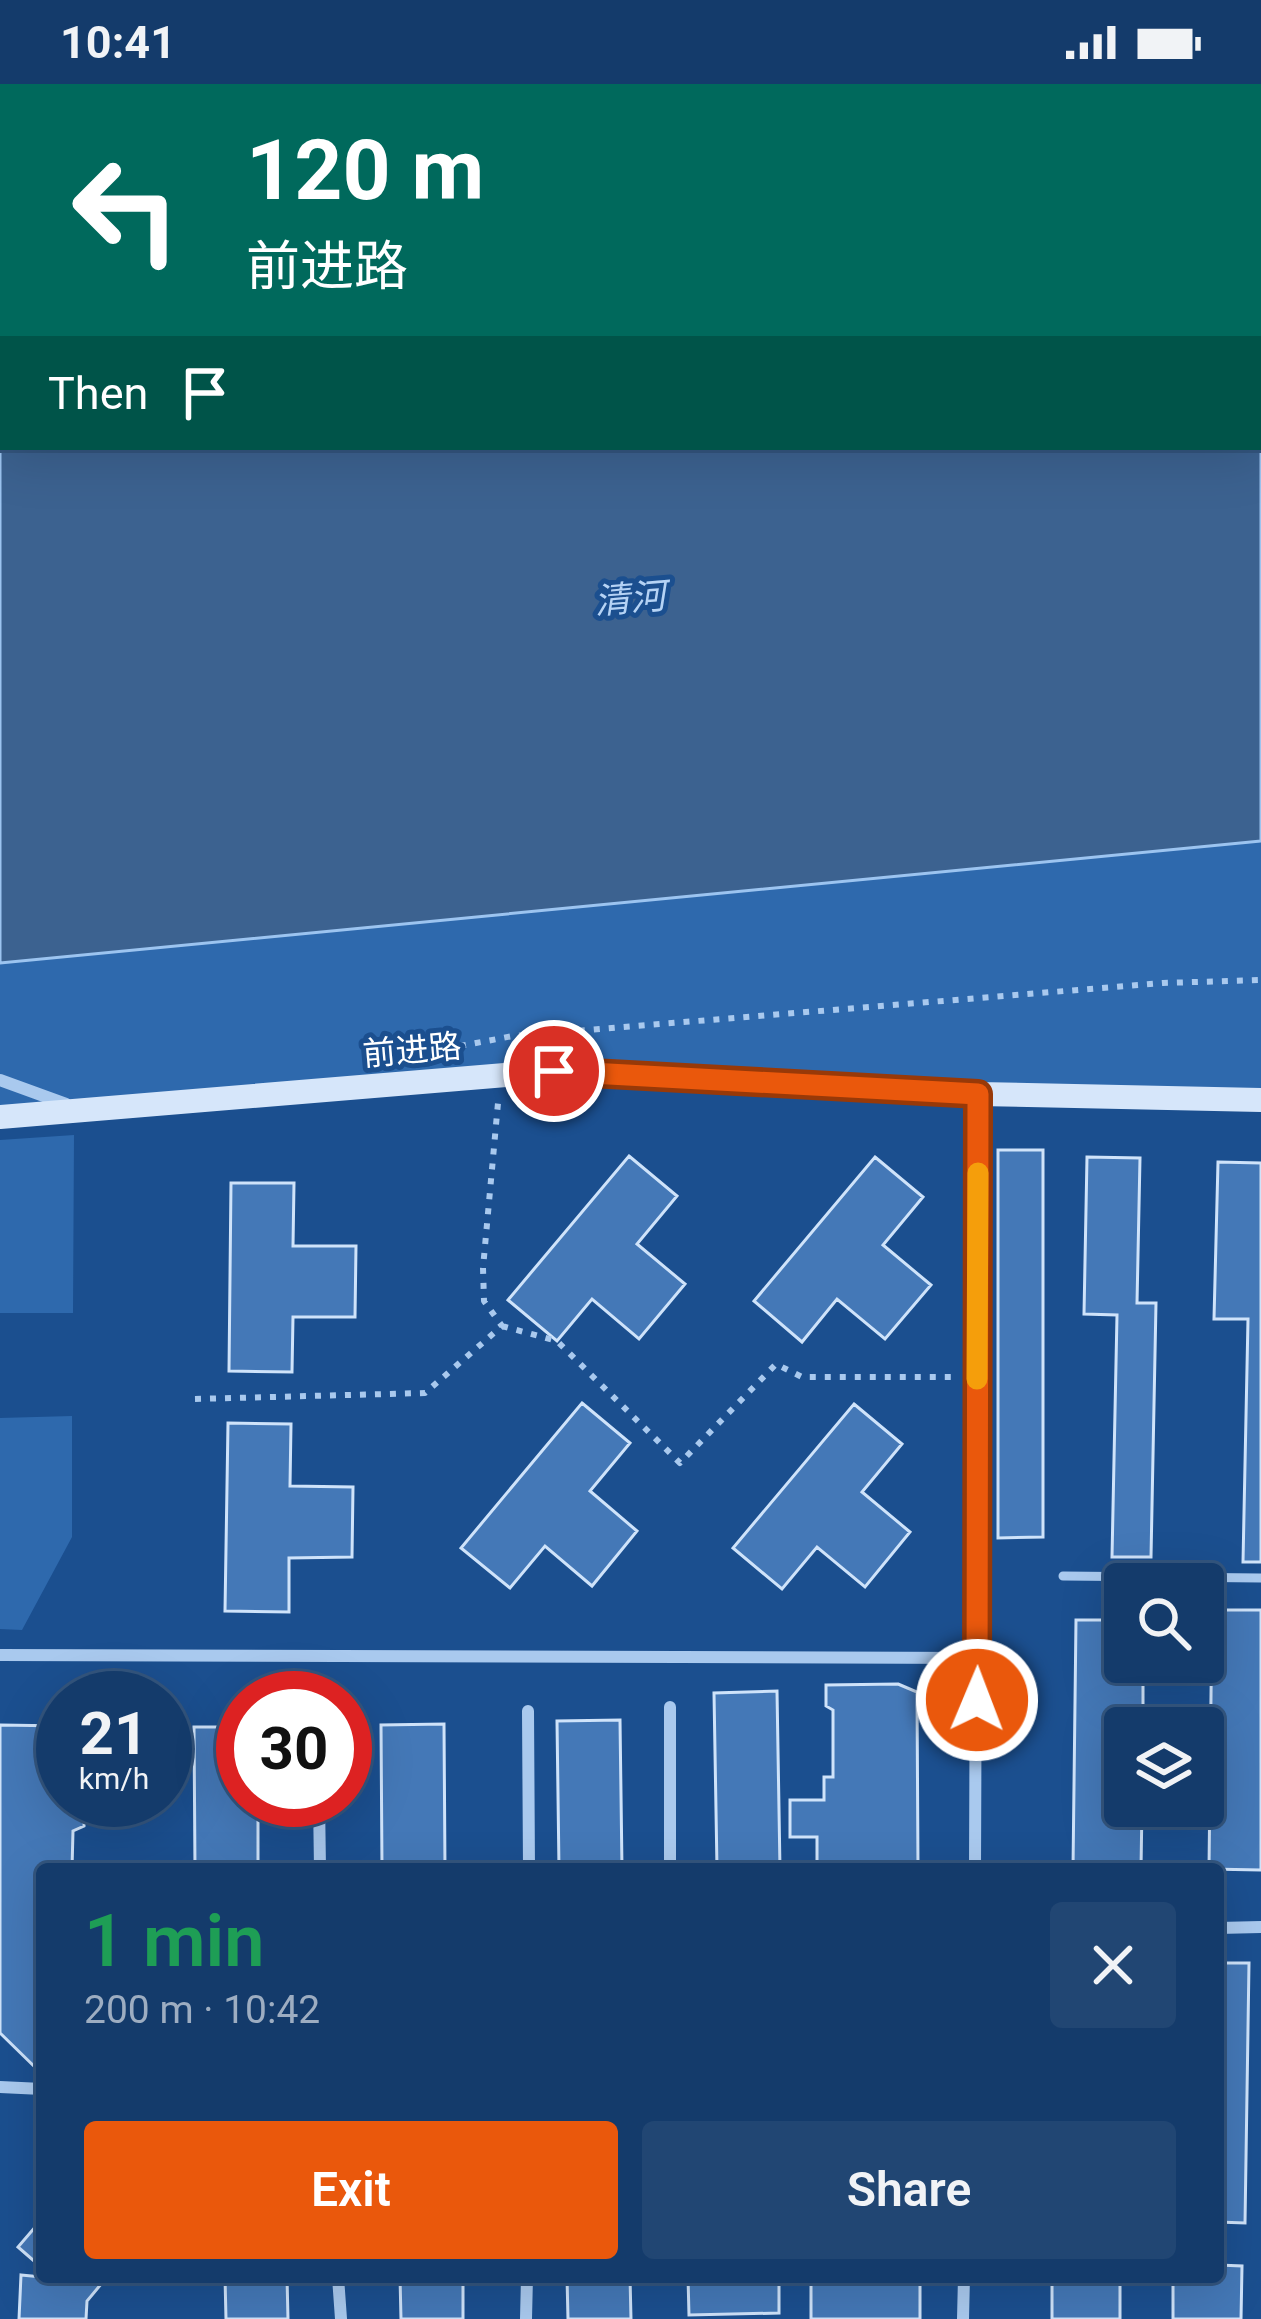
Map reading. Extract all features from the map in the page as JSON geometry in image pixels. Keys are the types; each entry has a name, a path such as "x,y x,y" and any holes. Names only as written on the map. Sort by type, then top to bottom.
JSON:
{"street":[{"name":"前进路","path":"0,1117 554,1071 978,1094 1261,1100"},
{"path":"0,1080 82,1110"},
{"path":"975,1863 978,1094"},
{"path":"0,1655 977,1658"},
{"path":"670,1707 670,1863"},
{"path":"528,1711 529,1863"},
{"path":"319,1827 320,1863"},
{"path":"1224,1928 1261,1927"},
{"path":"0,2087 36,2089"},
{"path":"338,2283 341,2319"},
{"path":"526,2319 527,2283"},
{"path":"963,2319 964,2283"}],"lane":[{"path":"1063,1576 1261,1578"}],"path":[{"path":"446,1049 513,1036 1163,983 1261,980"},
{"path":"501,1076 484,1300 502,1326 557,1341 680,1463 776,1364 802,1377 977,1376"},
{"path":"195,1399 425,1393 502,1326"}],"shaded area":[{"path":"1261,841 1261,1100 554,1071 0,1117 0,963"},
{"path":"74,1135 73,1313 0,1313 0,1140"},
{"path":"72,1416 72,1537 22,1630 0,1629 0,1418"}],"water":[{"name":"清河","path":"0,450 1261,450 1261,841 0,963"}],"building":[{"path":"998,1150 1043,1150 1043,1537 998,1538"},
{"path":"629,1156 677,1196 637,1244 685,1284 639,1339 592,1299 557,1341 508,1300"},
{"path":"875,1157 923,1197 883,1245 931,1285 885,1339 837,1299 802,1342 754,1301"},
{"path":"1087,1157 1140,1158 1137,1303 1156,1303 1151,1557 1112,1557 1117,1315 1084,1314"},
{"path":"1218,1162 1261,1163 1261,1562 1243,1562 1248,1319 1214,1319"},
{"path":"231,1183 294,1183 293,1246 356,1246 355,1317 293,1317 292,1372 229,1371"},
{"path":"582,1403 630,1443 590,1491 637,1531 592,1586 545,1546 510,1588 461,1548"},
{"path":"854,1404 902,1444 862,1492 910,1532 865,1587 817,1547 782,1589 733,1548"},
{"path":"228,1423 291,1424 290,1486 353,1487 352,1557 289,1558 289,1612 225,1611"},
{"path":"1224,1610 1261,1610 1261,1870 1224,1869 1224,1863 1209,1863 1209,1827 1224,1827 1224,1707 1211,1707 1211,1683 1224,1683"},
{"path":"1076,1620 1104,1620 1104,1683 1143,1683 1143,1707 1104,1707 1104,1827 1142,1827 1141,1863 1073,1863"},
{"path":"898,1684 917,1692 918,1863 817,1863 817,1837 790,1837 790,1800 824,1800 824,1777 833,1777 833,1710 826,1706 826,1685"},
{"path":"777,1691 780,1863 717,1863 714,1693"},
{"path":"620,1720 622,1863 559,1863 557,1721"},
{"path":"444,1724 445,1863 382,1863 381,1725"},
{"path":"0,1725 36,1726 36,1827 82,1827 73,1831 72,1863 36,1863 36,2068 0,2033"},
{"path":"194,1727 216,1727 216,1827 258,1827 258,1863 195,1863"},
{"path":"1224,1963 1249,1963 1245,2223 1224,2222"},
{"path":"36,2226 36,2263 18,2247"},
{"path":"1224,2265 1242,2266 1241,2319 1173,2319 1173,2283 1224,2283"},
{"path":"21,2275 36,2276 36,2283 102,2283 87,2301 86,2319 19,2319"},
{"path":"225,2283 287,2283 288,2319 226,2319"},
{"path":"400,2283 463,2283 463,2319 401,2319"},
{"path":"567,2283 630,2283 631,2319 568,2319"},
{"path":"688,2283 779,2283 779,2313 689,2315"},
{"path":"811,2283 920,2283 920,2319 811,2319"},
{"path":"1052,2283 1120,2283 1120,2319 1052,2319"}],"slow traffic":[{"path":"977,1379 978,1173"}],"route":[{"path":"554,1071 978,1094 977,1700"}]}
